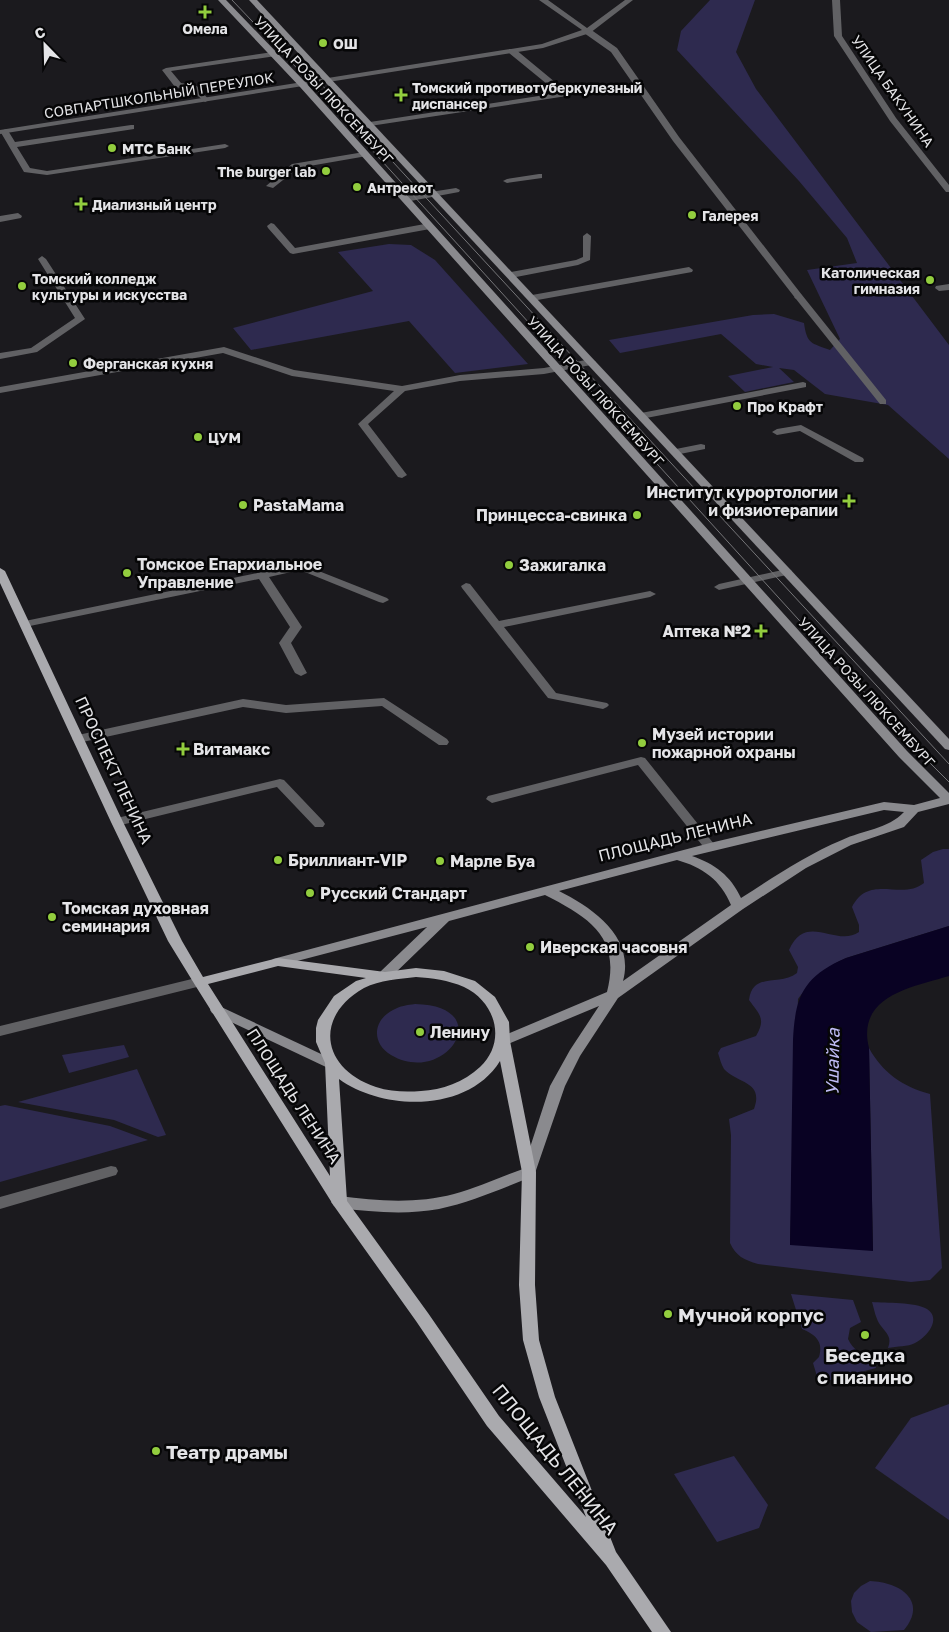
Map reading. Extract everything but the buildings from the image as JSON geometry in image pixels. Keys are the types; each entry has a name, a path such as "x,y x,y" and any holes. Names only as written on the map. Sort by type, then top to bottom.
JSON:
{"main road":[{"name":"УЛИЦА РОЗЫ ЛЮКСЕМБУРГ","path":"222,0 303,85 903,754 949,799"},
{"name":"УЛИЦА РОЗЫ ЛЮКСЕМБУРГ","path":"253,0 949,746"},
{"name":"ПРОСПЕКТ ЛЕНИНА","path":"0,572 175,941 200,982"},
{"name":"ПЛОЩАДЬ ЛЕНИНА","path":"612,1560 493,1421 340,1202 200,982 710,847 884,806 914,809 949,799"},
{"name":"ПЛОЩАДЬ ЛЕНИНА","path":"217,1010 331,1064 348,1080 372,1091 400,1096 429,1096 457,1088 480,1076 494,1061 503,1041 613,995 738,906 821,853 867,834 900,824 914,809"},
{"path":"676,856 695,860 711,868 736,896 738,906"},
{"path":"546,890 585,911 603,926 614,942 618,957 618,972 613,995"},
{"name":"ПЛОЩАДЬ ЛЕНИНА","path":"385,975 446,916"},
{"name":"ПЛОЩАДЬ ЛЕНИНА","path":"278,962 385,975"},
{"name":"ПЛОЩАДЬ ЛЕНИНА","path":"340,1202 331,1064 323,1047 322,1029 329,1011 342,996 362,983 385,975 410,972 436,974 460,980 473,988 494,1006 502,1023 503,1041 529,1172 527,1285 531,1340 547,1397 612,1560"},
{"name":"ПЛОЩАДЬ ЛЕНИНА","path":"529,1172 562,1076 613,995"},
{"path":"340,1202 369,1206 428,1205 461,1197 529,1172"},
{"path":"612,1560 662,1632"}],"street":[{"path":"543,0 614,50 676,139 799,298 883,402"},
{"name":"СОВПАРТШКОЛЬНЫЙ ПЕРЕУЛОК","path":"2,131 330,81 562,41 587,31 629,0"},
{"name":"УЛИЦА БАКУНИНА","path":"836,0 838,36 893,119 949,190"},
{"path":"370,124 564,94 512,51"},
{"path":"205,100 194,88 178,85 166,70 273,54"},
{"path":"12,145 131,127"},
{"path":"2,131 27,170 46,173 225,146"},
{"path":"270,186 295,166 364,154"},
{"path":"507,181 539,176"},
{"path":"405,198 456,190"},
{"path":"0,219 18,216"},
{"path":"271,226 293,251 430,226"},
{"path":"511,275 578,262 587,258 587,236"},
{"path":"0,356 34,350 80,319 42,259"},
{"path":"532,298 689,270"},
{"path":"939,288 949,287"},
{"path":"0,390 224,350 292,373 402,389 460,378 557,368 591,362"},
{"path":"641,416 803,384"},
{"path":"402,389 363,424 402,475"},
{"path":"777,432 801,428 859,460"},
{"path":"675,452 701,447"},
{"path":"25,624 301,567 383,600"},
{"path":"719,587 787,572"},
{"path":"262,575 296,627 285,643 301,673"},
{"path":"466,586 552,696 604,705"},
{"path":"496,625 650,594"},
{"path":"78,739 243,703 286,709 384,702 443,742"},
{"path":"492,799 641,761 710,847"},
{"path":"117,822 280,783 319,824"},
{"name":"ПЛОЩАДЬ ЛЕНИНА","path":"0,1031 200,982"},
{"path":"0,1203 111,1171"}],"shaded area":[{"path":"710,0 755,0 736,52 756,89 949,345 949,459 888,405 825,394 794,370 779,368 794,382 745,392 728,376 773,367 756,364 721,334 620,353 609,340 753,315 774,314 804,323 809,339 818,346 830,350 840,339 807,270 857,263 847,238 799,181 677,50 681,31"},
{"path":"389,244 411,245 435,260 528,364 455,373 409,321 251,350 233,328 373,291 338,252"},
{"path":"949,849 949,926 846,958 819,975 798,999 790,1244 873,1250 869,1048 880,1064 894,1077 902,1083 930,1094 942,1268 930,1280 911,1282 758,1264 745,1259 735,1251 730,1243 731,1135 729,1119 754,1109 756,1093 748,1084 724,1069 718,1053 721,1048 756,1036 761,1021 759,1014 749,1000 751,991 761,982 790,977 797,973 798,967 789,950 796,939 804,933 813,931 841,936 850,936 859,932 859,925 852,907 859,897 867,891 876,889 906,890 924,883 921,860 933,852"},
{"path":"415,1004 440,1008 454,1017 459,1029 455,1042 444,1053 429,1061 411,1062 391,1055 380,1044 378,1038 378,1025 386,1014 406,1005"},
{"path":"124,1045 129,1057 69,1073 62,1055"},
{"path":"137,1069 166,1135 158,1137 114,1120 18,1102"},
{"path":"5,1105 110,1126 148,1140 0,1182 0,1106"},
{"path":"791,1294 853,1300 861,1322 850,1328 848,1339 858,1351 872,1355 876,1368 819,1383 813,1363 819,1357 819,1343 811,1333 802,1329"},
{"path":"872,1302 908,1304 922,1307 931,1313 933,1323 924,1337 915,1343 888,1348 889,1338 878,1321"},
{"path":"949,1404 949,1520 875,1468 911,1418"},
{"path":"734,1456 768,1505 759,1528 717,1542 674,1474"},
{"path":"870,1581 881,1582 900,1589 912,1602 911,1620 904,1630 871,1632 857,1622 852,1612 851,1601 854,1593"}],"water":[{"name":"Ушайка","path":"949,926 949,976 904,990 890,997 879,1005 871,1016 867,1030 869,1048 873,1251 790,1245 793,1040 796,1011 804,989 820,972 846,958"}],"tram line":[{"path":"232,0 312,84 917,750 949,782"},
{"path":"296,57 949,764"}],"place":[{"name":"Омела","path":"205,12"},
{"name":"ОШ","path":"323,43"},
{"name":"Томский противотуберкулезный диспансер","path":"401,95"},
{"name":"МТС Банк","path":"112,148"},
{"name":"The burger lab","path":"326,171"},
{"name":"Антрекот","path":"357,187"},
{"name":"Диализный центр","path":"81,204"},
{"name":"Галерея","path":"692,215"},
{"name":"Католическая гимназия","path":"930,280"},
{"name":"Томский колледж культуры и искусства","path":"22,286"},
{"name":"Ферганская кухня","path":"73,363"},
{"name":"Про Крафт","path":"737,406"},
{"name":"ЦУМ","path":"198,437"},
{"name":"Институт курортологии и физиотерапии","path":"849,501"},
{"name":"PastaMama","path":"243,505"},
{"name":"Принцесса-свинка","path":"637,515"},
{"name":"Зажигалка","path":"509,565"},
{"name":"Томское Епархиальное Управление","path":"127,573"},
{"name":"Аптека №2","path":"761,631"},
{"name":"Музей истории пожарной охраны","path":"642,743"},
{"name":"Витамакс","path":"183,749"},
{"name":"Бриллиант-VIP","path":"278,860"},
{"name":"Марле Буа","path":"440,861"},
{"name":"Русский Стандарт","path":"310,893"},
{"name":"Томская духовная семинария","path":"52,917"},
{"name":"Иверская часовня","path":"530,947"},
{"name":"Ленину","path":"420,1032"},
{"name":"Мучной корпус","path":"668,1314"},
{"name":"Беседка с пианино","path":"865,1335"},
{"name":"Театр драмы","path":"156,1451"}]}
